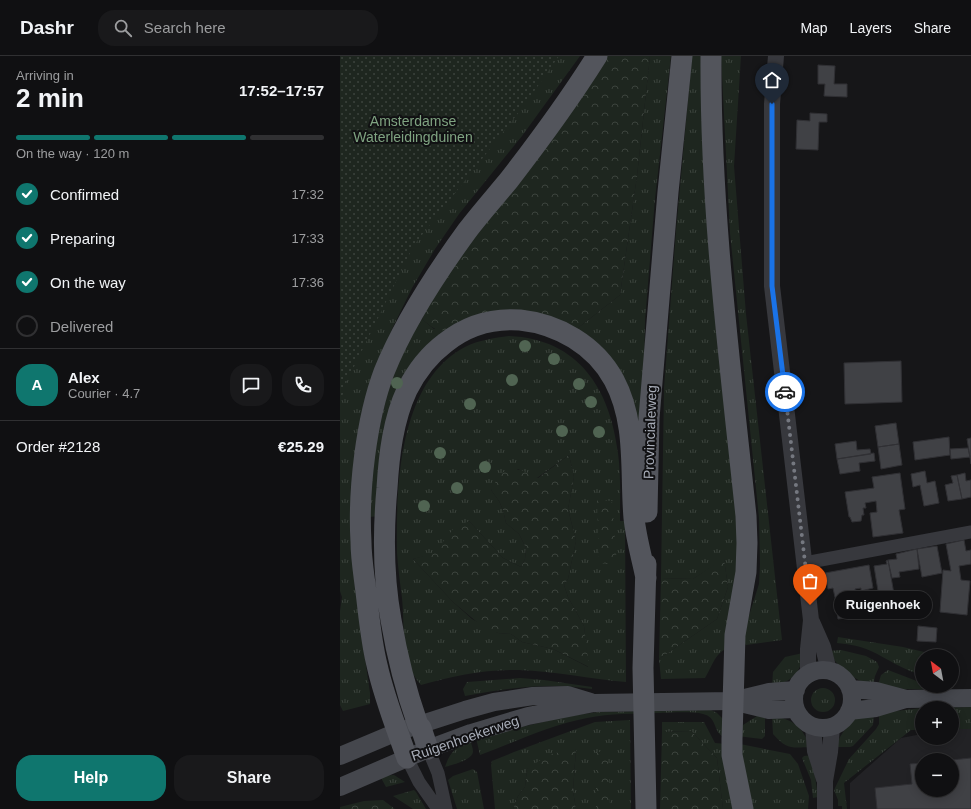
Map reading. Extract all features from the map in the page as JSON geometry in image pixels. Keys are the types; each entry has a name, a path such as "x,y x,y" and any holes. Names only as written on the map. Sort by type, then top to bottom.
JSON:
{"main road":[{"path":"407,758 387,702 376,664 360,541 362,485 368,431 375,400 384,373 399,338 430,285 467,231 574,93 597,56"},
{"name":"Provincialeweg","path":"646,809 643,668 649,418 668,192 682,56"},
{"path":"711,56 713,156 717,220 747,543 746,572 735,635 732,701 732,755 743,809"},
{"path":"428,749 422,728 418,725 407,694 392,628 386,580 384,536 389,460 394,431 401,407 408,388 420,368 435,351 452,337 468,328 496,320 531,321 552,326 572,337 596,355 606,367 623,402 629,428 632,459 634,520 646,578"},
{"path":"818,671 829,671 840,676 848,684 852,704 849,712 839,724 826,728 813,726 802,720 796,709 794,700 796,690 803,679 808,675 818,671"},
{"path":"850,689 876,691 906,699 971,698"},
{"name":"Ruigenhoekerweg","path":"340,787 428,749 471,733 528,716 594,703 732,701 769,692 796,690"},
{"name":"Ruigenhoekerweg","path":"340,756 398,732 494,702 532,696 568,695 594,703"},
{"path":"849,712 876,708 906,699"},
{"name":"Ruigenhoekerweg","path":"732,701 769,710 796,709"}],"street":[{"path":"776,56 772,104 772,286 812,620 823,647 829,671"},
{"path":"804,560 810,562 971,532"},
{"path":"808,675 808,649 812,620"},
{"path":"813,726 815,751 824,781"},
{"path":"825,809 824,781 830,752 832,727"},
{"path":"428,749 438,773 446,809"},
{"path":"407,758 419,782 438,809"}],"shaded area":[{"path":"971,726 971,809 850,809 850,783 901,738 915,735 915,745 959,745 959,728"}],"green space":[{"name":"Amsterdamse Waterleidingduinen","path":"340,56 559,56 523,107 414,245 346,383 340,404"},
{"name":"Amsterdamse Waterleidingduinen","path":"460,56 580,56 522,136 459,214 435,249 412,288 392,329 376,372 362,638 370,693 370,704 343,711 340,705 340,611 342,597 340,591 340,182"},
{"path":"602,56 650,56 637,176 620,295 574,331 457,328 446,330 435,329 422,319 431,297"},
{"path":"650,56 671,56 655,199 645,321 644,373 638,458 633,422 574,331 620,295 637,176"},
{"path":"692,56 706,56 742,561 726,649 716,658 705,678 661,679 659,659 717,619 728,587 724,559 693,579 661,578 664,388 676,231"},
{"path":"721,56 741,56 734,166 746,314 782,640 746,645 741,641 759,584 759,518 730,233"},
{"path":"417,315 434,329 457,328 423,357 380,516 369,517 374,452 390,381"},
{"path":"509,336 533,339 554,347 572,357 587,372 598,389 607,408 614,430 618,453 620,479 620,521 625,521 626,682 546,672 506,670 469,674 421,685 414,676 410,666 405,644 402,598 398,570 397,527 400,468 414,410 426,385 443,363 465,347 487,340","holes":["569,455 574,477 568,509 576,541 568,579 564,585 568,597 584,626 588,667 553,649 522,642 511,634 498,633 472,619 453,602 413,559 434,554 469,521 503,558 521,567 525,559 526,548 519,534 506,523 499,501 491,490 518,469 537,478"]},
{"path":"569,455 574,477 568,509 576,541 568,579 564,585 568,597 584,626 589,667 553,649 522,642 511,634 498,633 484,628 453,602 413,559 434,553 454,528 469,521 503,558 521,567 525,559 526,548 519,534 506,523 499,501 491,490 501,474 506,471 515,469 520,470 538,478"},
{"path":"597,500 612,501 617,565 599,563"},
{"path":"724,558 728,587 717,619 659,659 661,578 693,579"},
{"path":"838,637 915,650 915,673 867,649 837,643"},
{"path":"841,650 866,656 877,662 879,667 873,686 847,673 828,651"},
{"path":"803,653 800,667 794,676 785,682 772,687 773,672 785,657"},
{"path":"888,670 915,680 915,689 878,685 881,675"},
{"path":"520,678 592,687 592,689 544,686 465,696 463,689 467,682"},
{"path":"823,688 831,692 835,700 831,708 823,712 815,708 811,700 815,692"},
{"path":"959,707 971,707 971,729 959,729"},
{"path":"915,709 915,730 911,730 844,783 847,809 842,809 842,806 838,806 838,800 834,790 849,759 879,724 879,713"},
{"path":"711,710 717,713 724,720 722,736 711,718 698,713 680,712 596,716 546,729 480,755 476,738 568,716 599,712"},
{"path":"874,713 873,725 853,746 836,747 842,733 853,721 863,715"},
{"path":"757,716 765,716 765,736 762,739 737,736 743,725"},
{"path":"772,716 786,719 796,725 804,734 810,747 793,747 785,745 773,734"},
{"path":"630,720 631,809 576,809 573,791 576,749 527,769 525,787 518,796 513,809 495,809 491,765 492,761 595,722"},
{"path":"662,722 704,722 715,743 726,744 739,809 723,809 717,758 691,731 662,732"},
{"path":"691,731 717,758 723,809 660,809 662,732"},
{"path":"470,740 473,750 472,755 461,762 445,767 454,750"},
{"path":"740,744 790,754 798,764 809,796 808,809 752,809"},
{"path":"576,748 573,791 576,809 513,809 518,796 525,787 527,769 548,755"},
{"path":"608,751 610,809 596,809 596,752"},
{"path":"812,755 818,797 813,798 811,780 802,758 804,756"},
{"path":"473,769 477,772 484,809 457,809 448,780 453,776"},
{"path":"394,775 405,782 386,787 380,776"},
{"path":"414,790 426,809 413,809 393,796"},
{"path":"383,800 395,809 340,809 340,807 364,801"}],"building":[{"path":"818,65 835,66 834,84 847,84 847,97 824,96 825,84 818,84"},
{"path":"810,113 827,114 827,122 819,122 818,150 796,149 797,120 810,121"},
{"path":"901,361 902,402 845,404 844,363"},
{"path":"896,423 899,444 878,447 875,426"},
{"path":"949,437 950,455 915,460 913,442"},
{"path":"971,438 971,464 967,439"},
{"path":"856,441 857,450 870,449 871,454 837,459 835,444"},
{"path":"899,444 902,465 881,469 878,447"},
{"path":"968,448 970,457 951,459 950,449"},
{"path":"874,453 875,461 859,463 860,471 840,474 837,459"},
{"path":"925,471 927,483 935,481 939,503 924,506 920,485 913,487 911,474"},
{"path":"900,473 905,509 899,510 903,533 873,537 870,513 877,512 876,501 865,503 866,508 863,508 864,515 862,515 861,521 852,522 849,517 845,492 874,488 872,477"},
{"path":"965,473 966,481 971,480 971,497 962,499 957,475"},
{"path":"957,475 962,499 948,501 945,485 953,483 951,476"},
{"path":"964,540 966,551 971,550 971,564 959,566 961,580 970,581 967,615 940,612 943,570 951,571 946,544"},
{"path":"937,546 942,573 922,577 917,549"},
{"path":"917,549 919,569 899,572 900,577 892,578 888,560 897,559 896,554"},
{"path":"888,560 894,594 881,596 882,603 874,604 871,592 878,591 874,566 887,564 886,561"},
{"path":"869,565 873,588 861,591 861,588 855,589 857,598 836,602 833,588 828,589 825,573"},
{"path":"871,592 874,604 867,606 864,593"},
{"path":"856,598 859,616 838,619 836,602"},
{"path":"918,626 937,628 936,642 917,641"},
{"path":"971,758 971,809 877,809 875,788 912,784 910,764 915,764 915,797 959,797 959,759"}],"way so far":[{"path":"785,392 810,605"}],"place":[{"name":"Ruigenhoek","path":"810,605"}],"route":[{"path":"772,104 772,286 785,392"}]}
